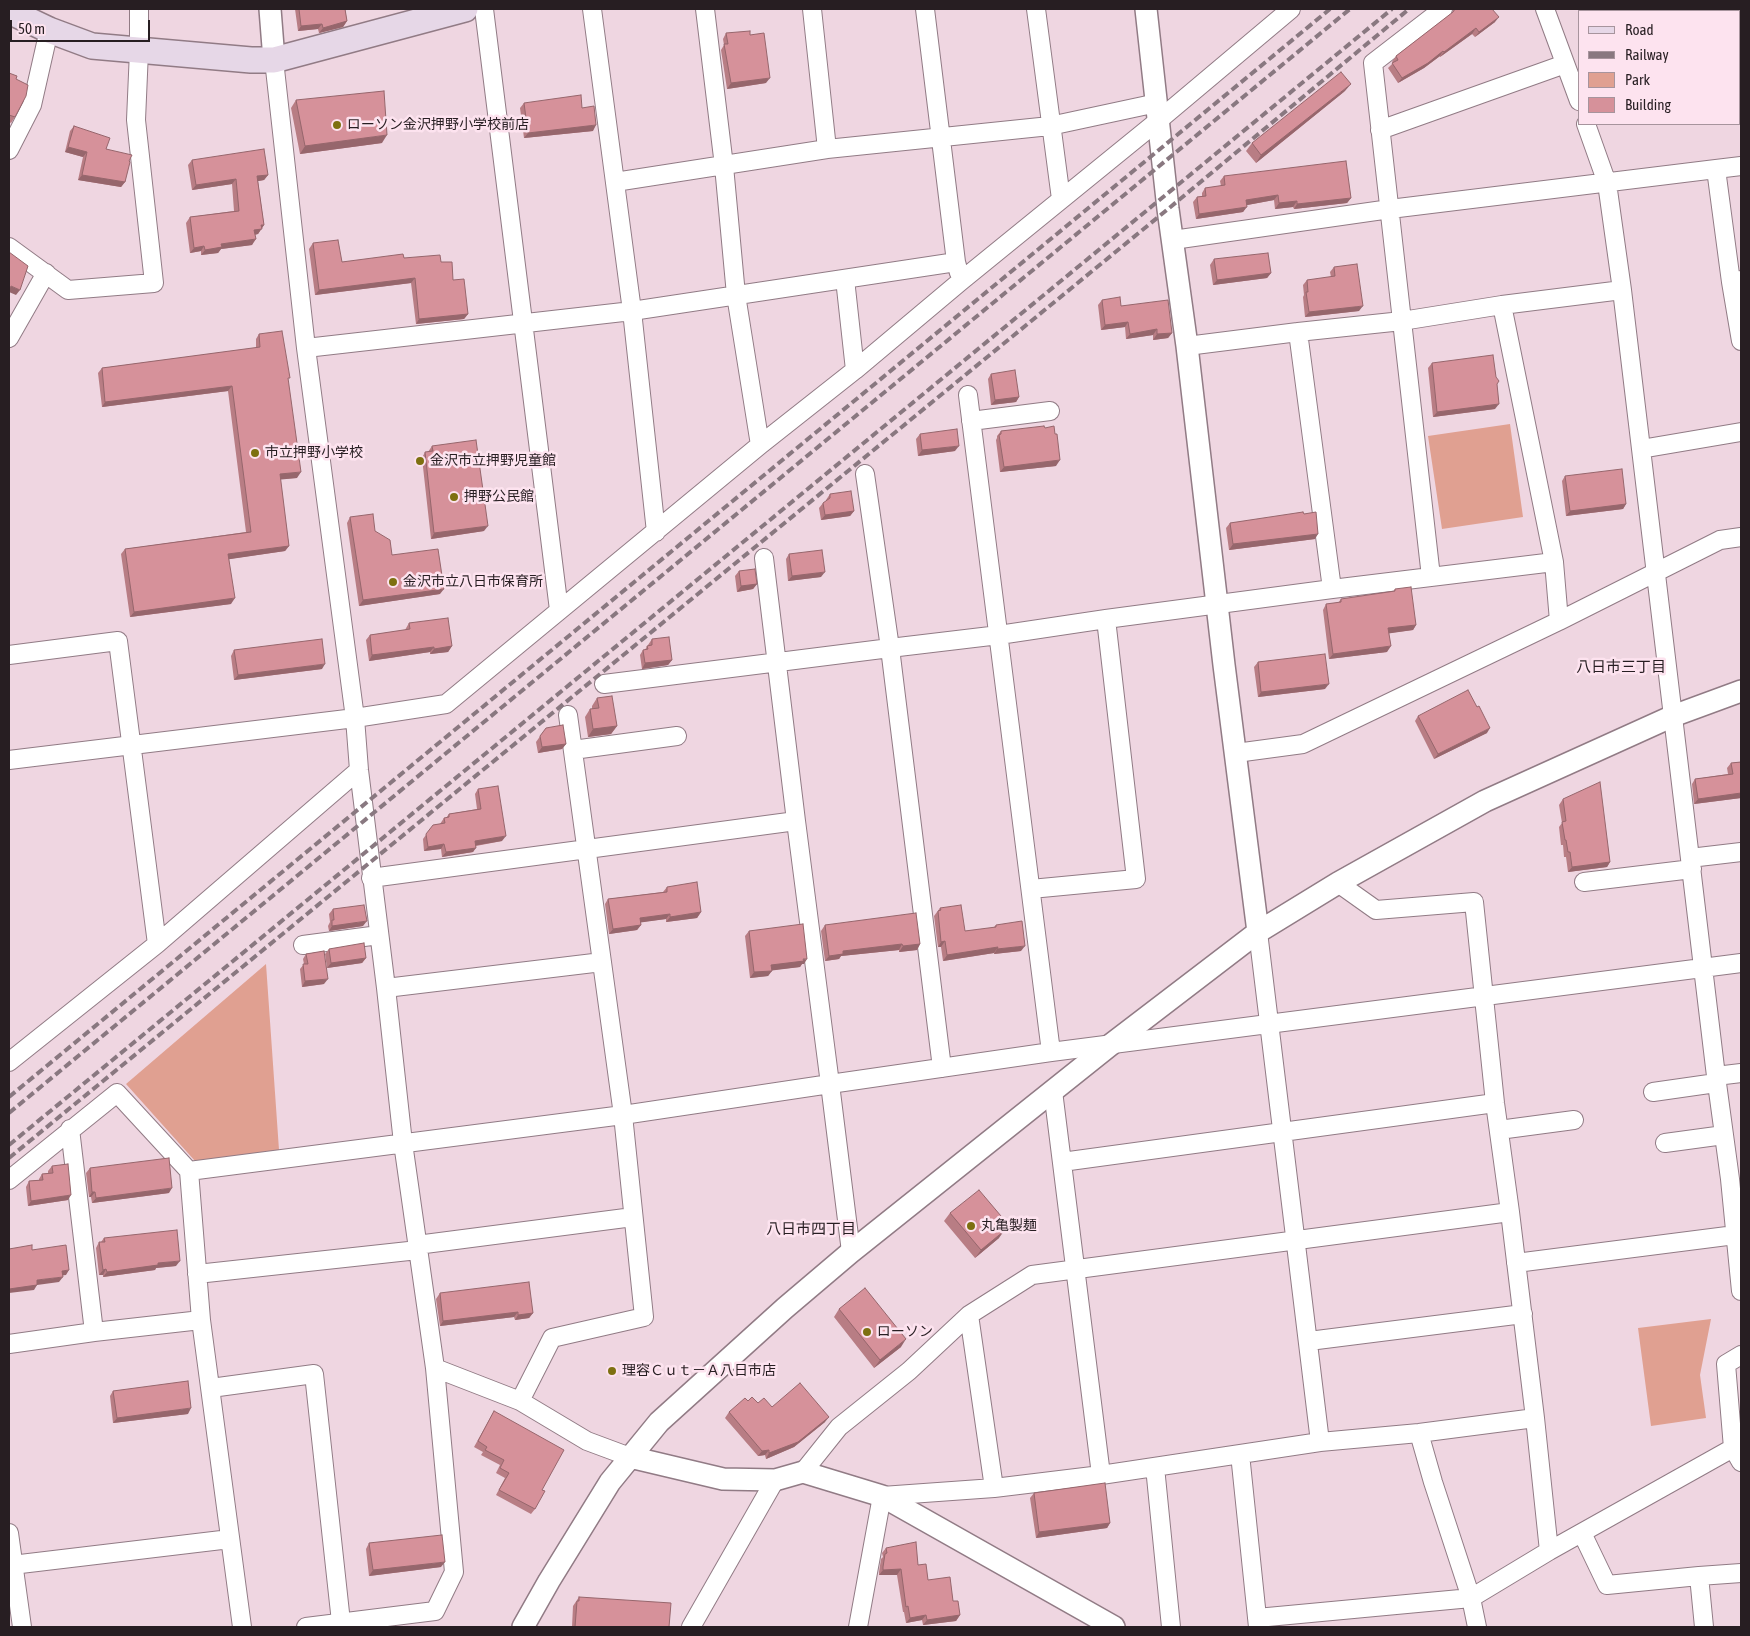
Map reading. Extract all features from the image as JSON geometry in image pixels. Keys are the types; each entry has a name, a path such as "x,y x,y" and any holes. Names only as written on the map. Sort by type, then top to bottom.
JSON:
{"main road":[{"path":"9,11 49,30 92,46 252,60 274,60 465,9"}],"street":[{"path":"9,247 68,290 154,283 136,120 139,9"},
{"path":"270,9 306,348 355,718 359,770 403,1143 435,1368 454,1572 435,1611 306,1627"},
{"path":"484,9 559,610"},
{"path":"592,9 632,311 656,532"},
{"path":"705,9 724,166 736,295 760,445"},
{"path":"812,9 827,149"},
{"path":"926,9 956,262 961,281"},
{"path":"1036,9 1061,200"},
{"path":"1146,9 1168,209 1187,346 1224,665 1320,1442"},
{"path":"9,760 355,718 446,704 1061,200 1158,111 1291,9"},
{"path":"1431,577 1372,63 1443,9"},
{"path":"1546,9 1578,98"},
{"path":"9,150 32,106 49,30"},
{"path":"1380,130 1566,64"},
{"path":"615,182 827,149 1050,126 1158,111"},
{"path":"1586,125 1607,183 1622,290 1716,1080 1724,1135 1736,1179 1735,1235 1741,1291"},
{"path":"1173,240 1390,210 1741,166"},
{"path":"1716,169 1736,281 1741,341"},
{"path":"306,348 632,311 956,262"},
{"path":"9,338 46,273"},
{"path":"845,279 855,370"},
{"path":"1187,346 1402,321 1502,305 1622,290"},
{"path":"1502,305 1554,562 1559,621"},
{"path":"1298,332 1332,589"},
{"path":"968,395 1032,888 1051,1052"},
{"path":"971,420 1050,411"},
{"path":"1641,448 1741,432"},
{"path":"865,474 890,648 942,1068"},
{"path":"1236,753 1303,744 1559,621 1720,540 1741,537"},
{"path":"764,558 851,1252"},
{"path":"604,684 999,635 1332,589 1554,562"},
{"path":"1032,888 1136,879 1106,619"},
{"path":"9,655 118,641 157,944"},
{"path":"523,1627 548,1581 605,1490 630,1456 660,1422 714,1371 851,1252 1109,1046 1258,932 1338,882 1485,801 1673,716 1741,691"},
{"path":"520,1401 552,1338 644,1317 623,1116 568,715"},
{"path":"573,750 677,736"},
{"path":"9,1062 157,944 359,770"},
{"path":"372,878 796,821"},
{"path":"1584,882 1741,852"},
{"path":"1338,882 1376,910 1474,902 1495,1103 1535,1418 1549,1551"},
{"path":"303,945 379,935"},
{"path":"386,988 602,962"},
{"path":"189,1171 623,1116 1051,1052 1741,963"},
{"path":"1653,1092 1716,1080 1741,1073"},
{"path":"1053,1091 1101,1476"},
{"path":"9,1180 117,1093 189,1171 201,1320 242,1627"},
{"path":"1062,1162 1495,1103"},
{"path":"1499,1130 1574,1120"},
{"path":"70,1129 94,1332"},
{"path":"1665,1143 1724,1135"},
{"path":"803,1472 839,1427 908,1371 969,1315 1032,1275 1510,1212"},
{"path":"198,1274 418,1248 633,1217"},
{"path":"1516,1263 1735,1235"},
{"path":"1308,1341 1522,1314"},
{"path":"969,1315 994,1488"},
{"path":"9,1344 201,1320"},
{"path":"1240,1454 1257,1622 1471,1598 1582,1533 1737,1455 1726,1364 1741,1355"},
{"path":"435,1368 520,1401 587,1441 630,1456 723,1479 775,1480 803,1472 882,1496 1114,1627"},
{"path":"211,1388 314,1374 341,1622"},
{"path":"882,1496 994,1488 1101,1476 1320,1442 1419,1433 1535,1418"},
{"path":"1419,1433 1471,1598 1477,1627"},
{"path":"1155,1467 1171,1627"},
{"path":"690,1627 775,1480"},
{"path":"858,1627 882,1496"},
{"path":"9,1533 22,1627"},
{"path":"1582,1533 1607,1585 1741,1572"},
{"path":"12,1565 230,1539"},
{"path":"1699,1576 1704,1627"}],"green space":[{"path":"1510,424 1523,517 1442,529 1428,436"},
{"path":"266,964 279,1150 195,1161 126,1084"},
{"path":"1711,1319 1700,1375 1706,1418 1651,1426 1638,1328"}],"building":[{"path":"299,9 345,9 347,21 323,28 322,24 301,26"},
{"path":"1455,9 1492,9 1499,17 1479,32 1476,28 1428,63 1402,78 1392,63 1398,60 1396,56"},
{"path":"750,31 750,35 764,33 770,78 731,83 724,44 728,44 726,33"},
{"path":"1341,72 1351,84 1261,155 1252,143"},
{"path":"9,73 17,76 16,79 28,85 26,96 15,117 9,115"},
{"name":"ローソン金沢押野小学校前店","path":"384,91 387,135 305,146 296,100"},
{"path":"581,95 582,108 594,106 596,125 528,133 524,103"},
{"path":"74,126 110,138 106,149 132,155 125,182 82,175 87,152 68,147"},
{"path":"264,149 268,175 257,176 264,225 261,225 262,229 254,230 256,239 221,244 222,247 205,250 204,246 194,248 190,217 239,211 236,179 196,185 192,160"},
{"path":"1346,161 1351,198 1297,204 1297,201 1279,203 1278,195 1246,200 1247,207 1199,214 1197,197 1206,196 1205,188 1225,185 1224,176"},
{"path":"338,240 342,262 403,254 404,258 440,255 441,262 452,262 453,280 464,279 468,314 419,319 415,278 319,290 313,243"},
{"path":"9,252 28,266 20,290 11,286 9,291"},
{"path":"1268,253 1271,273 1217,280 1214,259"},
{"path":"1357,264 1363,306 1309,312 1306,292 1308,292 1307,280 1335,276 1334,267"},
{"path":"1120,297 1121,306 1168,300 1172,333 1157,334 1157,329 1130,334 1128,322 1105,325 1102,300"},
{"path":"282,331 290,378 288,378 301,472 280,474 289,546 228,554 235,598 134,612 125,549 251,532 232,386 105,402 102,368 260,347 259,334"},
{"path":"1493,355 1496,377 1499,381 1497,384 1499,404 1437,412 1432,363"},
{"path":"1015,370 1019,397 995,400 991,374"},
{"path":"1044,426 1045,428 1054,426 1055,434 1057,434 1060,460 1004,467 999,435 1001,431"},
{"path":"957,429 959,446 922,450 920,434"},
{"path":"476,440 488,526 434,533 425,452 433,451 432,446"},
{"path":"1622,469 1626,504 1570,511 1565,476"},
{"path":"851,491 854,511 825,515 823,503 830,498 830,494"},
{"path":"1303,512 1304,514 1316,512 1318,534 1233,544 1230,523"},
{"path":"373,514 375,531 390,540 392,555 438,549 444,589 363,600 350,517"},
{"path":"822,550 825,572 792,576 789,554"},
{"path":"755,569 757,584 741,586 739,571"},
{"path":"1411,587 1416,625 1388,628 1391,646 1333,654 1326,604 1341,602 1341,599"},
{"path":"448,618 452,646 372,655 370,635 410,629 409,623"},
{"path":"669,637 672,660 645,663 643,650 648,649 647,646 652,645 652,639"},
{"path":"322,639 325,664 238,675 234,650"},
{"path":"1325,654 1329,684 1261,692 1258,662"},
{"path":"1468,690 1477,707 1479,706 1490,728 1438,754 1418,716"},
{"path":"612,696 617,726 593,729 590,709 599,708 597,698"},
{"path":"563,725 566,744 542,747 540,736 546,728"},
{"path":"1741,762 1741,793 1698,799 1695,779 1733,774 1731,763"},
{"path":"1600,782 1610,862 1572,867 1562,822 1566,821 1563,799"},
{"path":"498,786 506,836 475,841 476,848 446,852 444,844 428,847 426,834 433,825 445,823 444,818 449,817 449,814 481,809 478,789"},
{"path":"697,882 701,912 670,917 670,914 640,918 641,925 613,929 608,899 667,892 667,887"},
{"path":"364,905 367,921 332,926 332,920 334,920 333,909"},
{"path":"961,905 965,931 1022,921 1025,946 997,949 998,947 947,955 945,941 941,942 938,911 941,910 940,908"},
{"path":"916,913 920,944 903,946 902,944 843,951 843,954 829,956 825,925"},
{"path":"803,924 807,959 771,965 772,971 754,972 749,931"},
{"path":"364,943 366,958 331,963 329,949"},
{"path":"324,951 328,979 305,981 303,964 308,964 306,954"},
{"path":"169,1158 172,1188 96,1198 95,1192 92,1192 90,1168"},
{"path":"68,1164 71,1195 31,1201 29,1181 43,1180 42,1174 53,1173 52,1166"},
{"name":"丸亀製麺","path":"979,1190 1001,1216 996,1220 1004,1231 981,1250 950,1213"},
{"path":"177,1230 180,1261 107,1272 106,1269 103,1270 99,1242 105,1242 104,1238"},
{"path":"32,1245 32,1250 66,1245 69,1270 62,1271 63,1277 37,1280 37,1285 9,1289 9,1249"},
{"path":"529,1282 533,1313 518,1315 518,1312 443,1321 440,1293"},
{"name":"ローソン","path":"865,1288 906,1339 880,1360 839,1309"},
{"path":"188,1381 191,1408 117,1418 113,1391"},
{"path":"800,1383 829,1417 798,1442 769,1453 769,1450 762,1451 729,1412 745,1398 748,1401 752,1397 758,1403 764,1398 772,1407"},
{"path":"494,1411 564,1450 542,1490 545,1491 535,1509 499,1490 509,1473 500,1468 504,1460 485,1450 487,1447 478,1441"},
{"path":"1105,1483 1110,1523 1039,1532 1034,1493"},
{"path":"442,1535 445,1562 373,1570 369,1543"},
{"path":"916,1542 918,1565 926,1564 928,1580 950,1577 953,1601 958,1601 960,1615 927,1620 926,1615 910,1618 908,1606 906,1607 901,1569 883,1570 883,1567 885,1554 887,1553 886,1548"},
{"path":"579,1597 671,1603 669,1627 575,1627"}],"railway":[{"path":"9,1097 1330,9"},
{"path":"9,1113 1350,9"},
{"path":"9,1145 1392,9"},
{"path":"9,1158 1168,209 1409,9"}],"place":[{"name":"ローソン金沢押野小学校前店","path":"337,125"},
{"name":"市立押野小学校","path":"255,453"},
{"name":"金沢市立押野児童館","path":"420,461"},
{"name":"押野公民館","path":"454,497"},
{"name":"金沢市立八日市保育所","path":"393,582"},
{"name":"丸亀製麺","path":"971,1226"},
{"name":"ローソン","path":"867,1332"},
{"name":"理容Ｃｕｔ－Ａ八日市店","path":"612,1371"}],"district":[{"name":"八日市三丁目","path":"1621,667"},
{"name":"八日市四丁目","path":"811,1229"}]}
